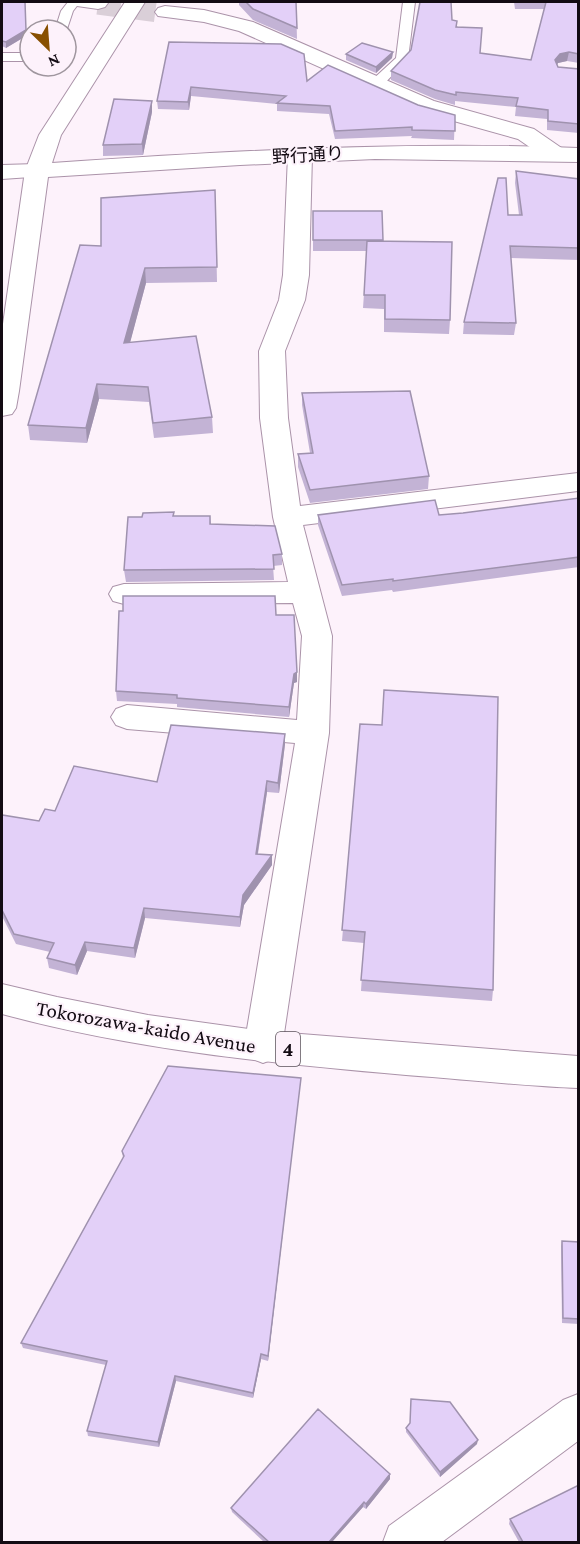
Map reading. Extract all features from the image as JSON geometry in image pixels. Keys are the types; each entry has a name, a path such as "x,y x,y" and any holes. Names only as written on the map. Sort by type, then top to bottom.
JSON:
{"street":[{"path":"2,408 37,171 50,135 135,2"},
{"path":"165,12 203,9 426,106 526,134 555,154"},
{"name":"野行通り","path":"2,172 428,150 579,155"},
{"path":"263,1047 313,733 317,636 287,516 274,418 272,351 292,300 297,275 300,155"},
{"path":"287,516 579,482"},
{"path":"124,594 307,592"},
{"path":"127,717 313,733"},
{"name":"Tokorozawa-kaido Avenue","path":"2,999 137,1029 263,1047 579,1072"},
{"path":"405,1542 579,1415"}],"lane":[{"path":"65,18 74,2"},
{"path":"376,84 402,59 409,2"},
{"path":"2,57 18,57"}],"building":[{"path":"2,2 25,2 26,18 18,18 18,35 6,42 2,41"},
{"path":"246,2 296,2 297,28 253,9"},
{"path":"420,2 451,2 452,20 457,21 456,27 482,28 480,53 531,60 546,2 579,2 579,54 569,52 560,54 555,60 558,67 579,69 579,124 548,121 548,110 516,106 518,98 456,92 456,95 435,90 391,71 411,50"},
{"path":"169,42 281,44 304,54 307,81 328,65 418,105 455,115 455,131 412,130 412,127 335,131 330,106 277,103 286,96 191,87 188,102 157,101"},
{"path":"362,43 393,52 376,67 346,54"},
{"path":"114,99 152,101 142,144 103,145"},
{"path":"516,171 579,179 579,248 510,246 516,323 464,322 498,178 506,178 508,215 522,215"},
{"path":"215,190 217,267 145,268 124,343 196,336 212,417 153,423 148,387 97,384 86,428 28,425 80,245 101,246 101,198"},
{"path":"313,211 382,211 383,240 313,240"},
{"path":"367,241 452,242 450,320 385,319 385,295 364,295"},
{"path":"410,391 429,476 310,490 298,454 313,453 302,393"},
{"path":"579,498 579,557 393,581 393,579 342,585 318,515 435,500 439,515"},
{"path":"174,512 173,516 210,516 210,524 275,526 282,554 273,555 274,569 124,570 128,517 142,517 143,513"},
{"path":"123,596 275,596 276,615 294,615 297,672 294,674 289,707 116,691 119,611 123,611"},
{"path":"384,690 498,697 493,990 361,980 365,932 342,930 360,724 382,725"},
{"path":"171,725 285,734 278,783 267,781 256,854 272,855 243,895 240,917 144,908 134,948 85,942 75,965 47,958 54,943 14,934 2,910 2,815 39,821 45,809 55,811 74,766 157,782"},
{"path":"168,1066 301,1078 268,1356 261,1354 253,1393 175,1376 158,1442 87,1431 107,1361 21,1343 124,1156 122,1151"},
{"path":"562,1241 579,1242 579,1319 563,1318"},
{"path":"411,1399 450,1402 478,1440 440,1472 406,1428 410,1423"},
{"path":"318,1409 390,1474 366,1504 364,1502 329,1542 269,1542 231,1508"},
{"path":"579,1485 579,1542 523,1542 510,1519"}],"tunnel":[{"path":"98,3 165,12"}]}
